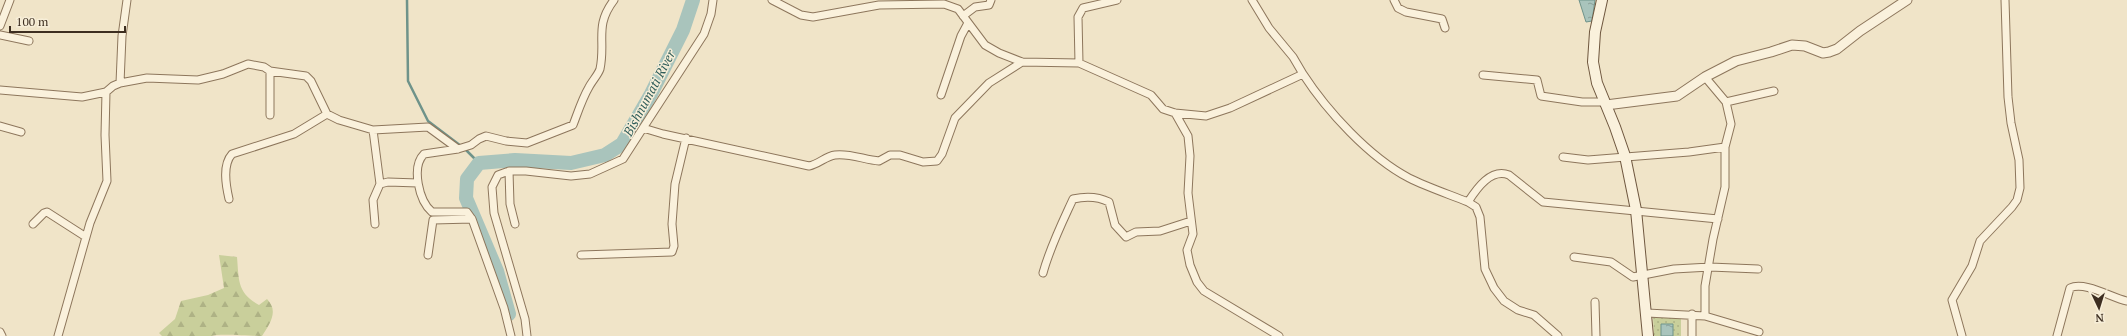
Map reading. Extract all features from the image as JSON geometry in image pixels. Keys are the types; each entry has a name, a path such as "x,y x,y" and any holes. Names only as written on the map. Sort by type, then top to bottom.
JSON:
{"main road":[{"path":"1602,0 1596,32 1593,62 1597,83 1625,156 1636,210 1648,336"}],"street":[{"path":"0,26 10,0"},
{"path":"120,83 122,36 127,0"},
{"path":"511,336 504,308 472,220 467,212 432,212 426,207 418,183 421,157 424,154 458,149 471,145 486,136 506,141 527,143 573,125 589,87 600,70 602,42 601,24 605,12 614,0"},
{"path":"527,336 525,319 494,213 492,187 498,175 508,171 526,171 570,176 590,174 623,159 704,34 711,14 712,0"},
{"path":"772,0 801,16 813,17 878,2 944,4 958,9 985,45 1022,62 1079,63 1151,95 1163,109 1175,113 1206,116 1230,108 1303,74"},
{"path":"963,16 975,7 989,5 991,0"},
{"path":"1079,63 1078,17 1080,10 1117,0"},
{"path":"1252,0 1269,28 1293,57 1313,89 1342,125 1394,169 1408,178 1468,202 1476,207 1483,230 1485,268 1494,288 1504,300 1518,310 1534,315 1555,335"},
{"path":"1394,0 1398,8 1406,12 1442,20 1445,28"},
{"path":"1483,75 1536,80 1541,96 1582,102 1606,104 1677,96 1705,77 1736,60 1771,52 1792,45 1805,46 1823,53 1829,52 1836,49 1907,0"},
{"path":"1962,336 1952,300 1972,266 1980,241 2012,207 2017,200 2020,188 2019,160 2011,123 2008,97 2005,0"},
{"path":"941,95 961,36 968,23"},
{"path":"0,35 29,41"},
{"path":"643,128 663,134 809,166 816,165 834,155 851,156 879,161 890,155 900,155 931,163 937,161 942,154 955,118 989,83 1022,62"},
{"path":"1,88 82,97 106,92 113,86 120,83 147,78 198,80 223,74 248,64 264,67 270,71 306,76 311,81 327,114 339,120 373,130 428,127 458,149"},
{"path":"270,71 270,115"},
{"path":"1705,77 1726,102 1731,124 1725,146 1725,187 1713,239 1710,267 1705,286 1706,316"},
{"path":"1726,102 1774,91"},
{"path":"58,336 86,237 107,181 104,135 106,92"},
{"path":"1175,113 1188,136 1190,156 1188,193 1193,234 1187,250 1190,265 1200,286 1204,290 1237,312 1279,336"},
{"path":"229,199 226,186 227,164 228,158 232,154 294,134 327,114"},
{"path":"0,126 21,132"},
{"path":"373,130 380,184 373,200 372,212 375,224"},
{"path":"581,255 672,252 674,246 672,224 675,184 686,138"},
{"path":"1563,157 1588,160 1689,152 1725,146"},
{"path":"508,171 510,204 515,224"},
{"path":"1468,202 1477,189 1490,177 1504,173 1509,175 1543,202 1718,219"},
{"path":"380,184 388,182 418,183"},
{"path":"1043,273 1054,240 1061,229 1073,199 1083,196 1099,198 1109,202 1115,225 1126,237 1136,232 1160,231 1191,222"},
{"path":"33,224 47,212 86,237"},
{"path":"428,256 433,220 472,220"},
{"path":"1574,257 1611,262 1633,277 1674,269 1710,267 1758,269"},
{"path":"2057,336 2070,288 2078,286 2100,291 2127,301"},
{"path":"1595,302 1596,336"},
{"path":"1647,313 1692,314 1706,316 1759,332"},
{"path":"1692,314 1692,336"},
{"path":"0,332 2,336"}],"green space":[{"path":"219,255 237,257 240,285 243,291 259,305 267,299 271,304 273,313 272,318 262,336 162,336 159,333 175,319 181,301 208,295 224,288"},
{"path":"1653,316 1681,318 1681,336 1654,336"}],"water":[{"path":"1579,0 1595,0 1592,21 1586,22"},
{"path":"1661,324 1673,324 1673,336 1661,336"}],"waterway":[{"path":"407,0 408,81 428,121 461,146"},
{"name":"Bishnumati River","path":"509,314 497,271 466,198 467,179 479,163 515,160 571,163 605,155 622,144 651,94 683,30 693,0"},
{"path":"465,149 479,163"}]}
